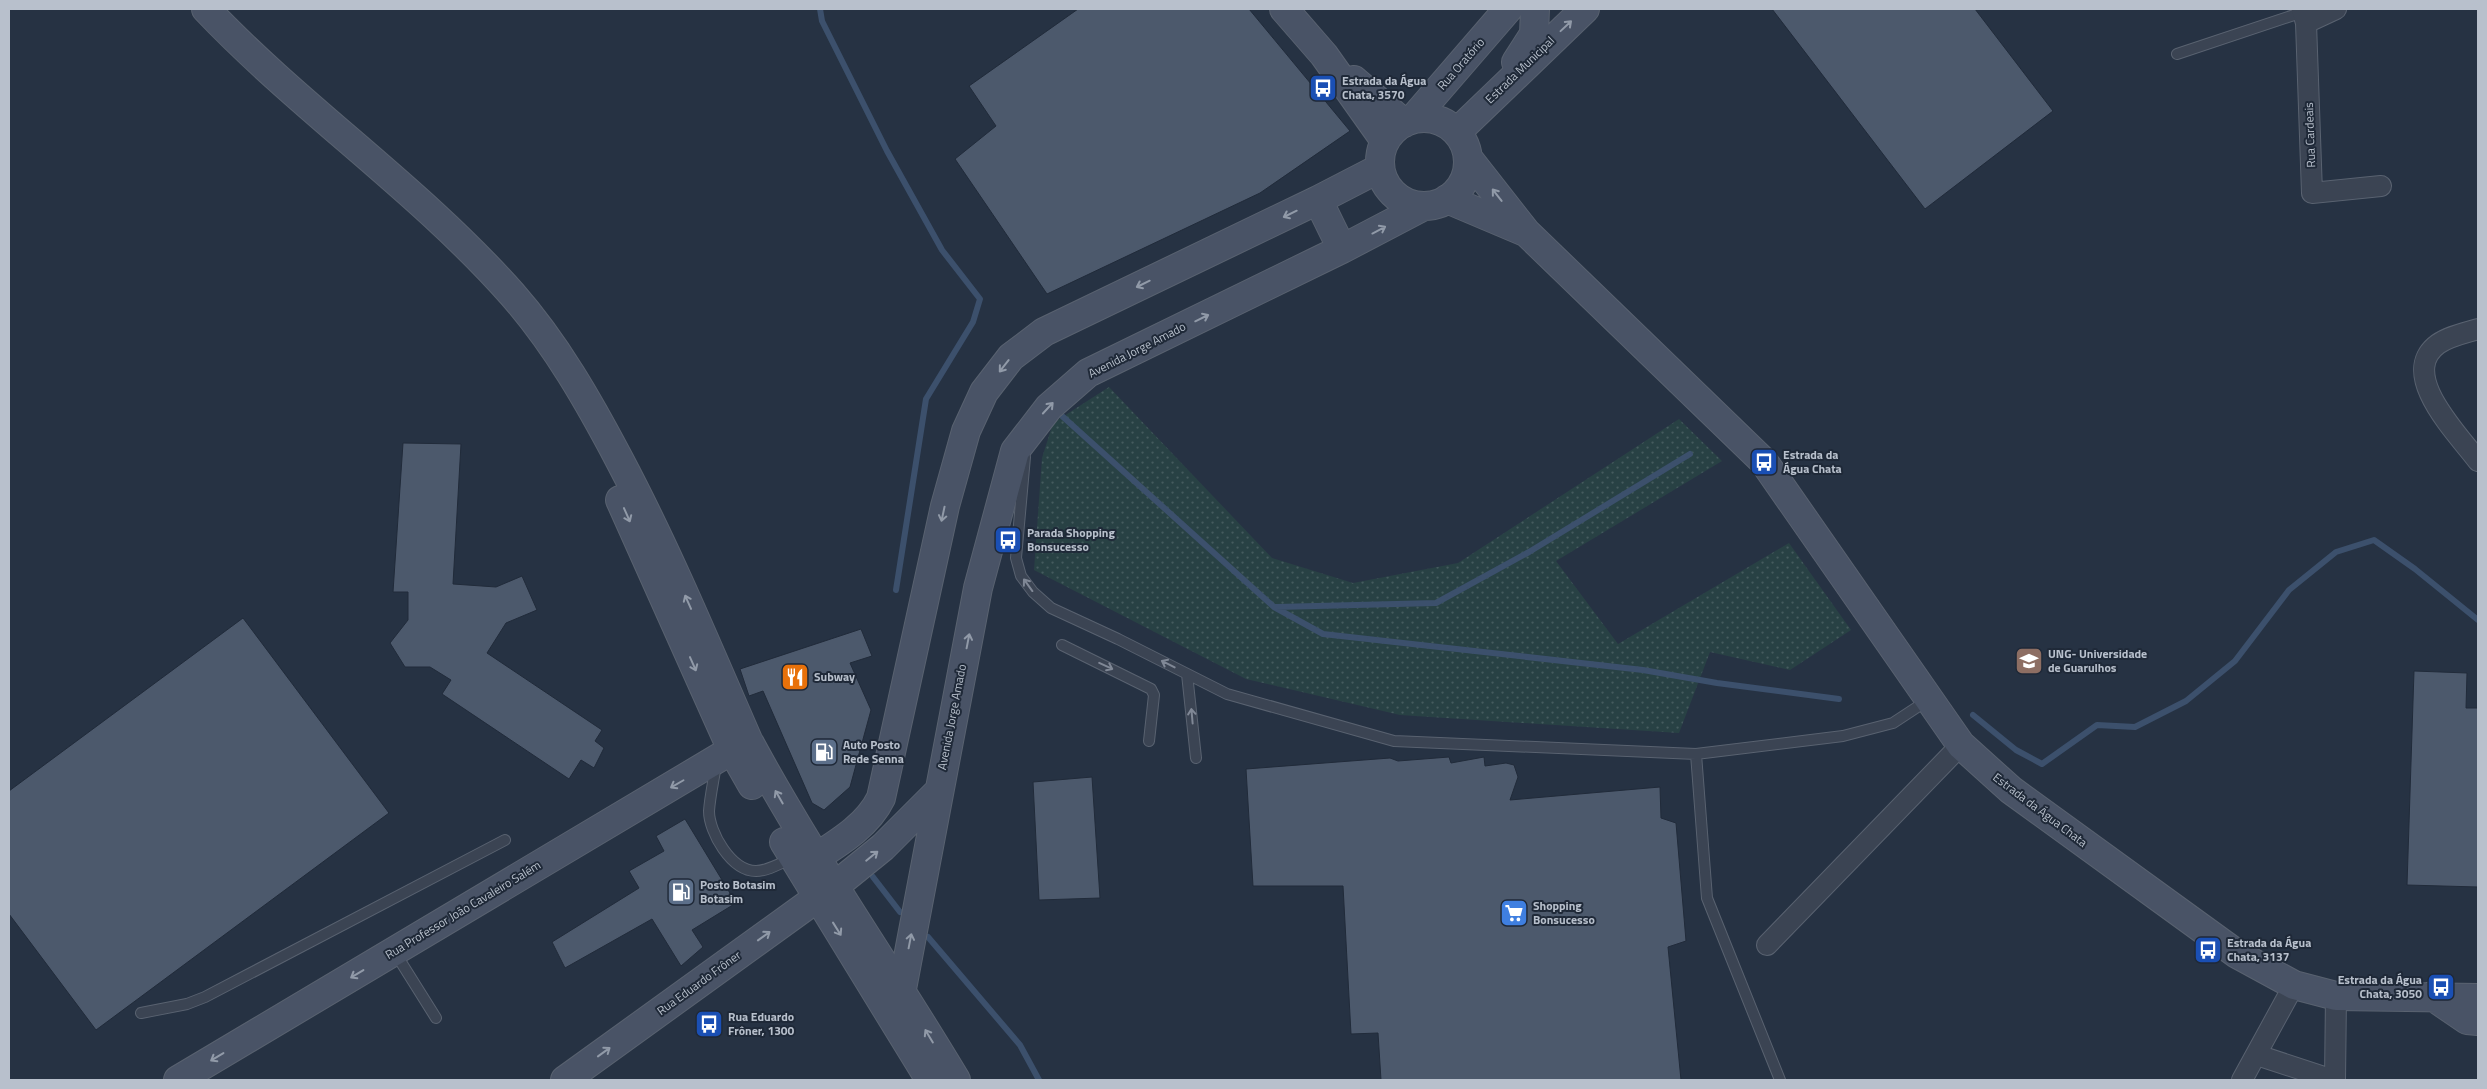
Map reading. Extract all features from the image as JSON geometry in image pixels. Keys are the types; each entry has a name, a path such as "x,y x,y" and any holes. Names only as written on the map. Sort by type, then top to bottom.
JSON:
{"street":[{"path":"188,9 213,38 419,211 502,304 544,357 605,465 732,750 805,854 826,892 949,1080"},
{"path":"206,9 238,42 440,220 513,295 558,354 592,407 646,511 732,750"},
{"path":"1284,9 1324,55 1400,128"},
{"name":"Rua Oratório","path":"1400,128 1508,9"},
{"path":"1492,96 1530,42 1536,26 1535,9"},
{"name":"Estrada Municipal","path":"1456,132 1585,9"},
{"path":"2303,14 2336,9"},
{"name":"Rua Cardeais","path":"2303,14 2312,193 2380,186"},
{"path":"1436,120 1448,125 1456,132 1464,144 1468,158 1466,174 1459,188 1435,203 1411,204 1390,190 1383,180 1380,168 1380,154 1400,128 1436,120"},
{"name":"Estrada da Água Chata","path":"1468,158 1526,232 1764,462 1961,745 2010,790 2237,954 2294,985 2336,996 2432,996 2475,1018"},
{"path":"805,854 865,822 881,798 944,506 966,431 984,392 1011,357 1044,332 1318,200 1380,168"},
{"path":"1318,200 1342,249"},
{"name":"Estrada da Água Chata","path":"1435,203 1526,232"},
{"name":"Avenida Jorge Amado","path":"902,989 978,588 1015,451 1027,433 1049,407 1088,373 1435,203"},
{"path":"2478,330 2439,343 2430,352 2424,363 2426,384 2435,404 2478,461"},
{"path":"1767,945 1961,745"},
{"name":"Rua Professor João Cavaleiro Salém","path":"178,1080 732,750"},
{"path":"826,892 883,847 938,792"},
{"path":"826,892 902,989 949,1080"},
{"name":"Rua Eduardo Frôner","path":"565,1080 826,892"},
{"path":"2242,1080 2294,985"},
{"path":"2257,1055 2334,1080 2336,996"}],"lane":[{"path":"2178,54 2303,14"},
{"path":"1027,433 1016,558 1020,576 1050,608 1227,694 1394,741 1696,754 1842,736 1893,722 1929,700"},
{"path":"1062,645 1151,689 1154,695 1149,741"},
{"path":"1187,674 1196,758"},
{"path":"732,750 709,810 712,828 724,852 740,865 754,871 772,867 805,854"},
{"path":"1696,754 1707,898 1780,1080"},
{"path":"142,1013 187,1004 205,998 505,840"},
{"path":"394,951 436,1018"}],"green space":[{"path":"1109,387 1272,558 1353,583 1458,563 1679,419 1722,461 1556,561 1618,644 1789,543 1851,630 1790,670 1710,652 1679,733 1400,715 1246,679 1034,570 1042,458 1053,423"}],"building":[{"path":"1078,9 1249,9 1350,131 1260,193 1047,294 955,159 996,126 969,86"},
{"path":"1772,9 1975,9 2053,111 1925,209"},
{"path":"403,443 461,444 453,584 496,587 522,576 537,610 506,623 487,653 602,730 595,741 604,748 594,768 581,760 569,779 442,694 451,680 430,667 405,667 390,643 408,620 408,592 393,592"},
{"path":"243,618 389,813 96,1030 9,914 9,791"},
{"path":"861,629 872,656 850,663 871,710 850,787 824,810 812,803 763,691 749,696 740,669"},
{"path":"2414,671 2467,673 2466,708 2478,708 2478,887 2407,885"},
{"name":"Shopping Bonsucesso","path":"1449,757 1451,763 1484,757 1485,766 1506,763 1514,765 1518,777 1510,800 1660,787 1661,818 1676,823 1686,941 1668,947 1681,1080 1381,1080 1378,1033 1351,1034 1343,886 1253,886 1246,769 1390,758 1398,761"},
{"path":"1092,777 1100,898 1039,900 1033,782"},
{"name":"Posto Botasim Botasim","path":"685,819 736,903 692,930 703,947 681,966 652,919 565,968 552,942 639,888 629,871 664,851 656,836"}],"waterway":[{"path":"820,9 822,21 887,151 942,250 980,299 973,322 926,399 896,590"},
{"path":"1062,416 1274,607 1323,634 1643,670 1717,683 1839,699"},
{"path":"1276,607 1436,603 1529,552 1690,454"},
{"path":"1973,715 2016,750 2042,764 2097,725 2135,727 2186,701 2235,661 2289,590 2336,552 2374,540 2415,569 2478,620"},
{"path":"873,877 900,912"},
{"path":"928,937 1020,1045 1039,1080"}],"place":[{"name":"Estrada da Água Chata, 3570","path":"1323,88"},
{"name":"Estrada da Água Chata","path":"1764,462"},
{"name":"Parada Shopping Bonsucesso","path":"1008,540"},
{"name":"UNG- Universidade de Guarulhos","path":"2029,661"},
{"name":"Subway","path":"795,677"},
{"name":"Auto Posto Rede Senna","path":"824,752"},
{"name":"Posto Botasim Botasim","path":"681,892"},
{"name":"Shopping Bonsucesso","path":"1514,913"},
{"name":"Estrada da Água Chata, 3137","path":"2208,950"},
{"name":"Estrada da Água Chata, 3050","path":"2441,987"},
{"name":"Rua Eduardo Frôner, 1300","path":"709,1024"}]}
